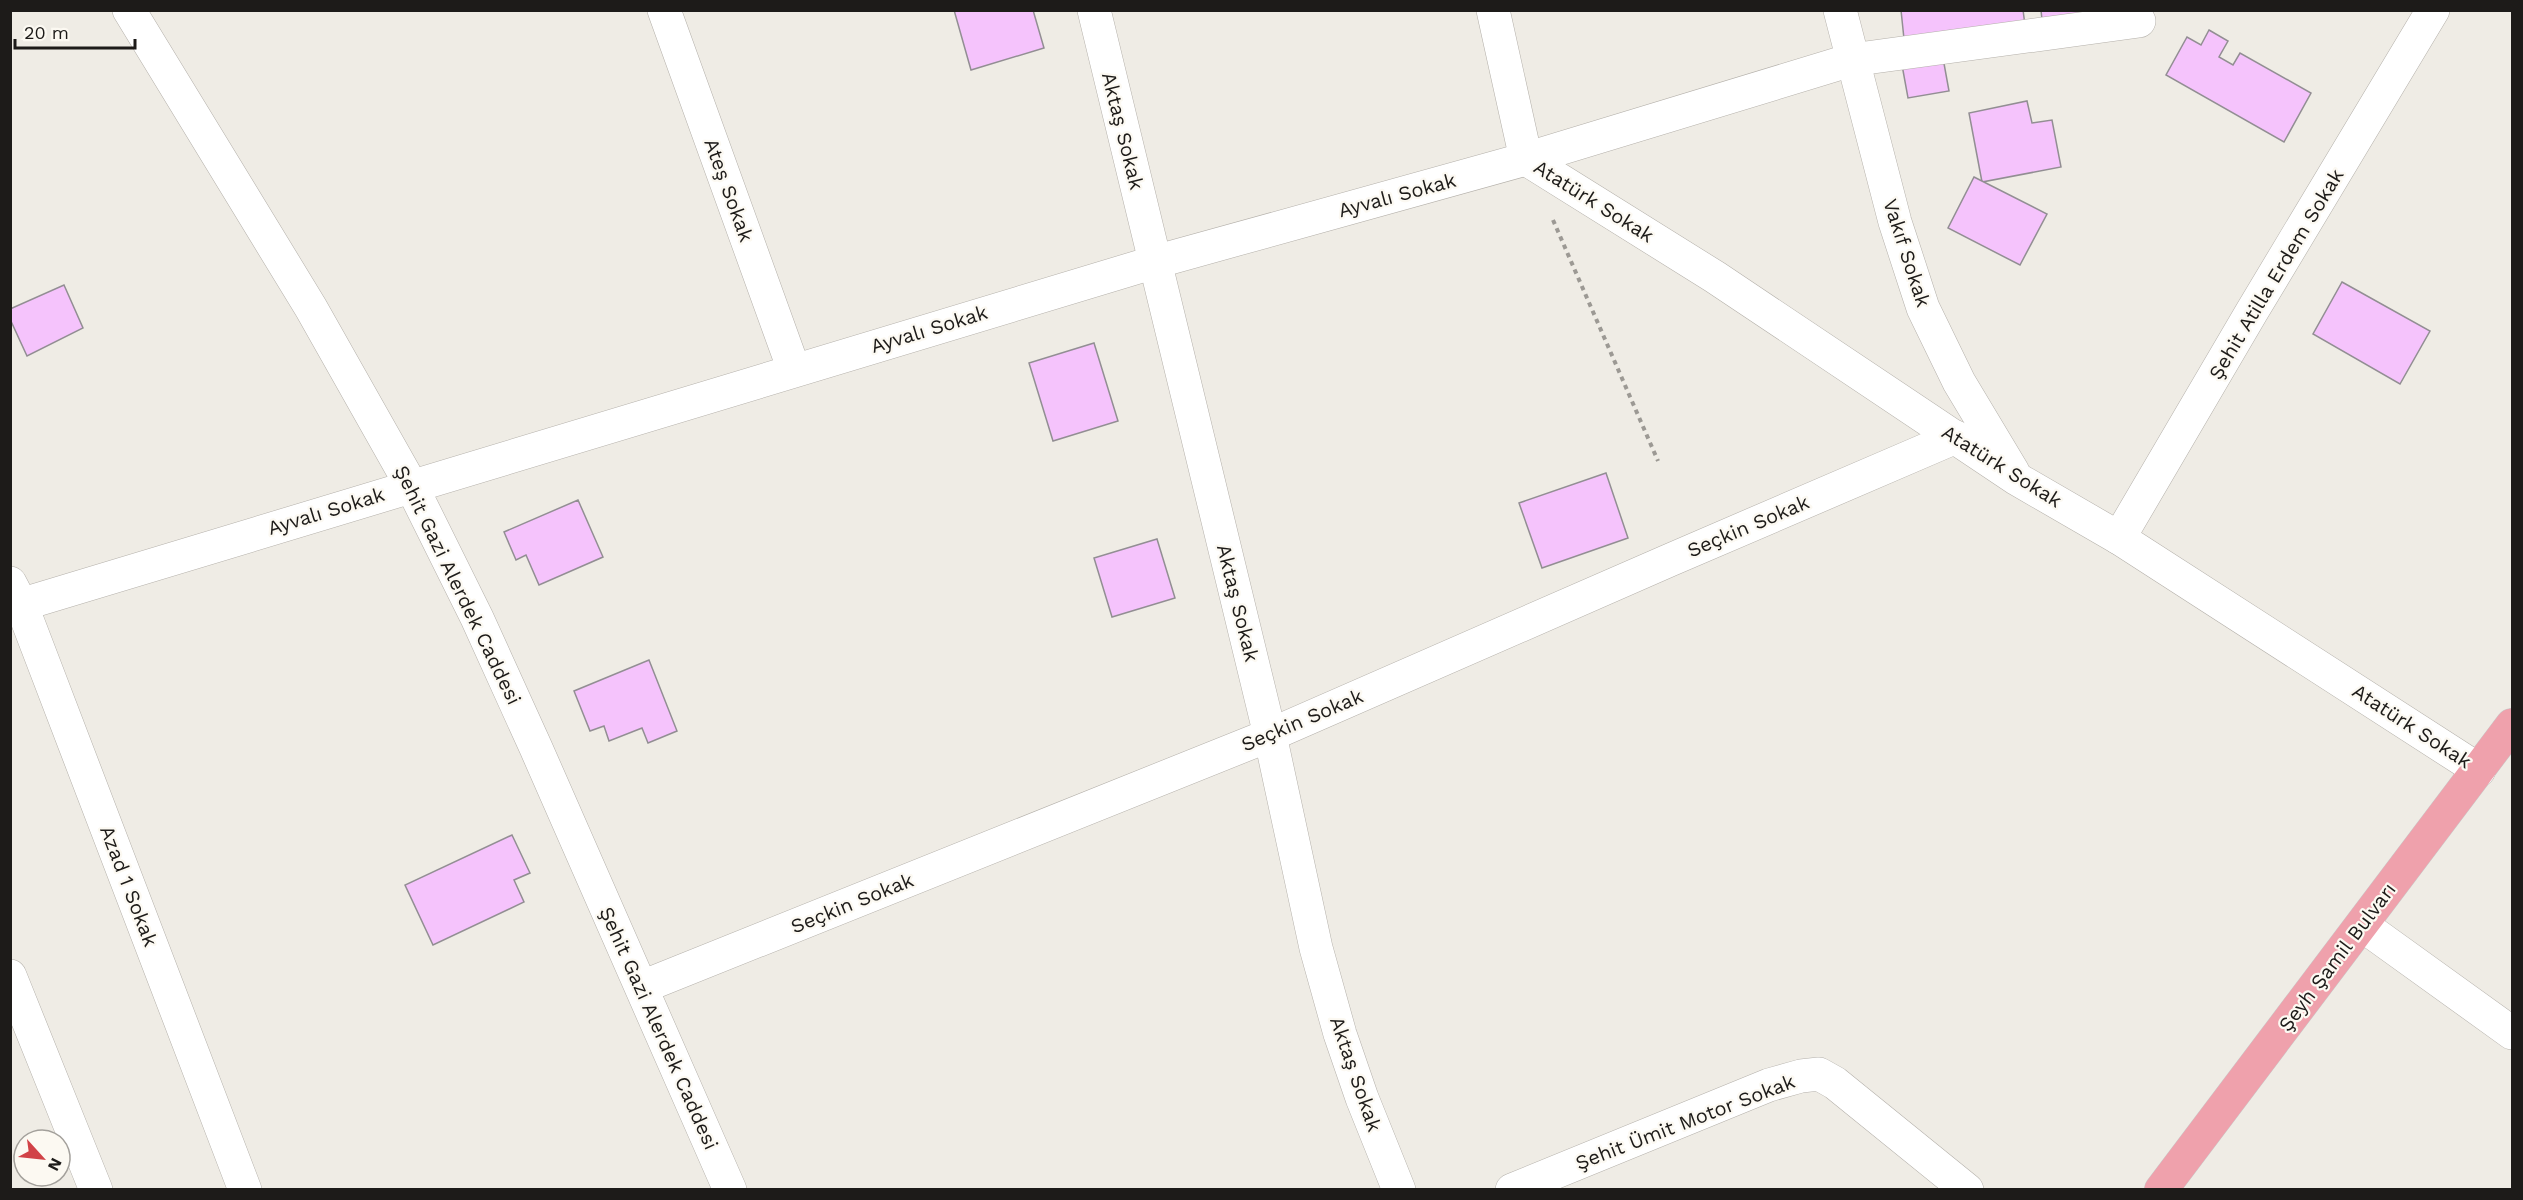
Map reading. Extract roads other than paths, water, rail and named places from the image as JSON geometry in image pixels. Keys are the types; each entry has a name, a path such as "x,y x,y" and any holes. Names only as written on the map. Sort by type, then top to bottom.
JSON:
{"main road":[{"name":"Şeyh Şamil Bulvarı","path":"2161,1190 2512,725"}],"street":[{"name":"Şehit Gazi Alerdek Caddesi","path":"129,10 311,308 411,485 477,618 730,1190"},
{"name":"Ateş Sokak","path":"664,10 794,370"},
{"name":"Aktaş Sokak","path":"1094,10 1270,735 1316,948 1340,1034 1362,1098 1399,1190"},
{"path":"1493,10 1526,159"},
{"name":"Vakıf Sokak","path":"1840,10 1851,60 1895,222 1923,308 1959,382 2017,478"},
{"name":"Şehit Atilla Erdem Sokak","path":"2120,538 2251,313 2433,10"},
{"name":"Ayvalı Sokak","path":"14,598 411,485 1155,262 1526,159 1851,60 2139,21"},
{"name":"Atatürk Sokak","path":"1526,159 1715,277 2017,478 2120,538 2479,770"},
{"name":"Seçkin Sokak","path":"642,987 1270,735 1956,437"},
{"name":"Azad 1 Sokak","path":"14,598 245,1190"},
{"path":"2362,925 2512,1033"},
{"path":"10,976 96,1190"},
{"name":"Şehit Ümit Motor Sokak","path":"1512,1190 1769,1085 1801,1076 1819,1074 1835,1083 1966,1190"}]}
